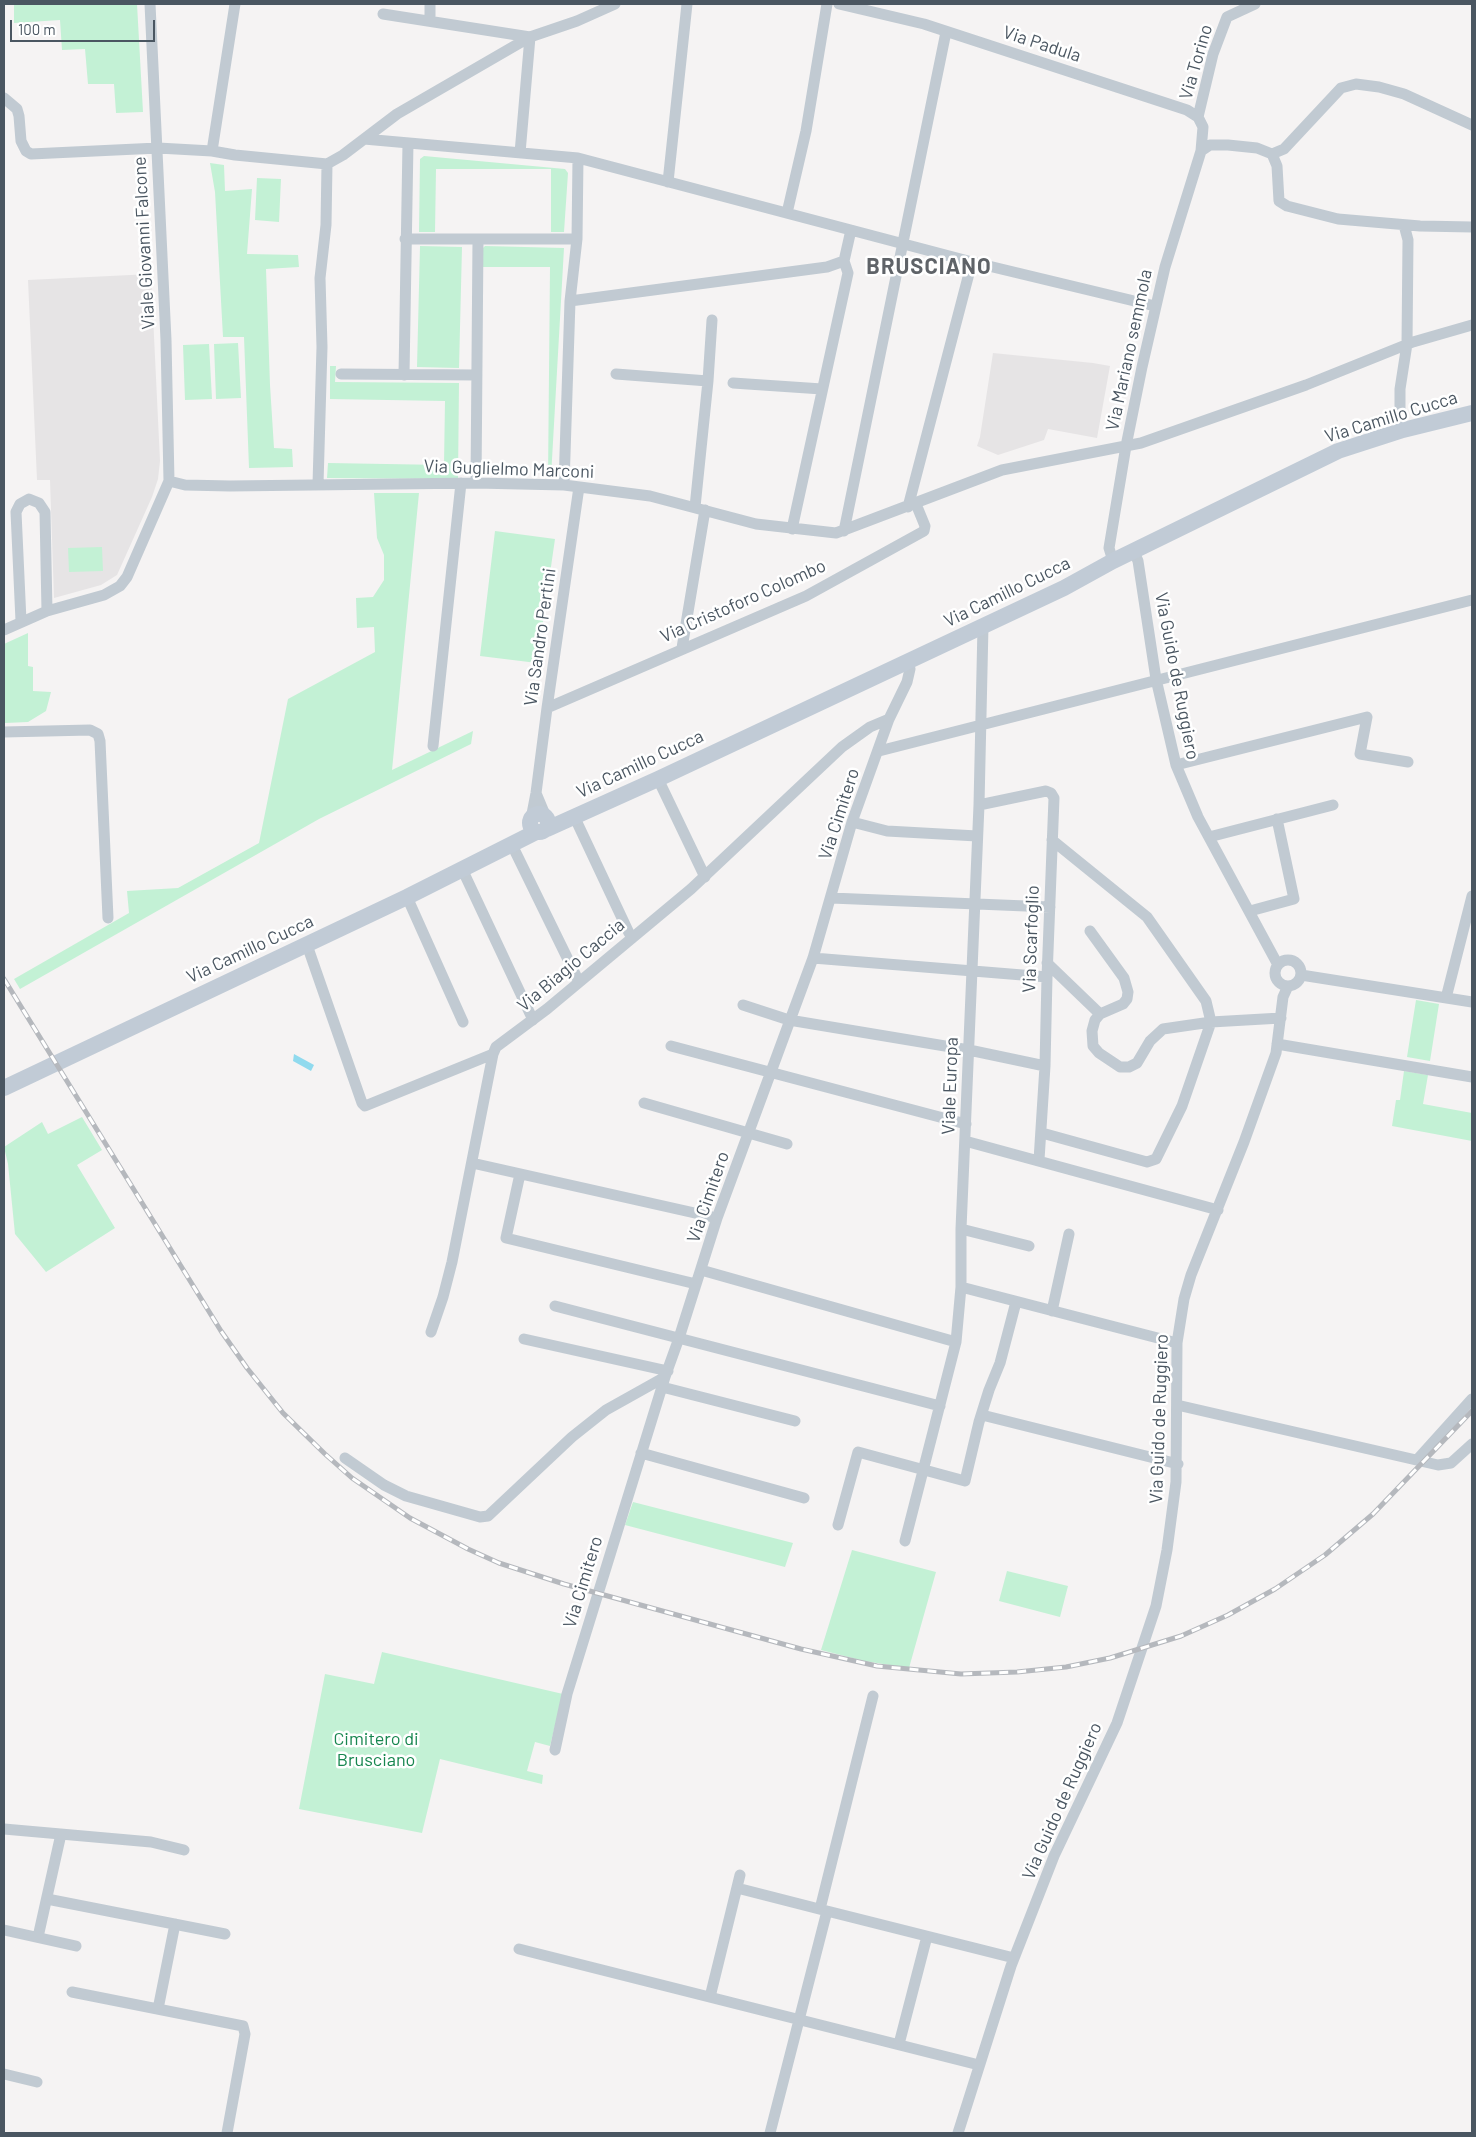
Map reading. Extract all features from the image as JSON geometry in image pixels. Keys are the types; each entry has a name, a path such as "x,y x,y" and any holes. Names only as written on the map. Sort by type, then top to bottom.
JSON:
{"street":[{"name":"Viale Giovanni Falcone","path":"150,4 166,340 169,481"},
{"path":"212,151 235,4"},
{"path":"430,4 430,21"},
{"path":"4,98 17,109 21,141 26,151 31,154 158,148 212,151 327,164 343,155 397,114 530,37 577,21 615,4"},
{"path":"668,182 687,4"},
{"path":"787,213 806,131 827,4"},
{"name":"Via Padula","path":"839,4 924,24 1178,107 1198,117"},
{"path":"1227,17 1231,4"},
{"name":"Via Torino","path":"1198,117 1213,54 1227,17 1255,4"},
{"path":"383,14 530,37"},
{"path":"844,530 946,32"},
{"path":"520,153 530,37"},
{"path":"1201,151 1210,145 1257,148 1272,154 1284,149 1341,88 1347,85 1380,87 1404,94 1472,126"},
{"path":"1198,117 1203,127 1201,151"},
{"path":"364,139 578,158 851,230 904,242 972,262 1155,306"},
{"path":"404,375 408,143"},
{"name":"Via Mariano semmola","path":"1114,561 1109,548 1126,446 1155,306 1165,267 1201,151"},
{"path":"1272,154 1277,166 1279,200 1287,206 1338,219 1404,225 1472,227"},
{"path":"564,485 570,301 577,239 578,158"},
{"path":"318,484 322,347 320,278 326,225 327,164"},
{"path":"1404,225 1408,240 1407,344 1400,390 1401,420 1404,430"},
{"path":"792,529 848,273 844,261 851,230"},
{"path":"405,239 577,239"},
{"path":"476,483 478,239"},
{"path":"570,301 817,268 844,261"},
{"path":"912,505 972,262"},
{"path":"682,648 700,508 712,320"},
{"name":"Via Guglielmo Marconi","path":"169,481 185,485 461,483 564,485 650,496 756,524 836,533 1002,470 1140,443 1306,385 1407,344 1472,325"},
{"path":"341,374 477,375"},
{"path":"616,374 708,381"},
{"path":"733,383 822,388"},
{"name":"Via Camillo Cucca","path":"4,1088 463,870 512,845 547,822 658,779 1064,588 1114,561 1338,451 1404,430 1472,413"},
{"path":"4,630 46,611 104,595 120,586 169,481"},
{"path":"433,746 461,483"},
{"name":"Via Sandro Pertini","path":"579,487 536,793 547,822 629,933"},
{"path":"21,621 16,512 20,504 29,499 39,503 45,512 46,611"},
{"name":"Via Cristoforo Colombo","path":"547,708 806,596 924,531 925,526 912,505"},
{"name":"Via Guido de Ruggiero","path":"1134,552 1138,561 1156,679 1176,765 1208,837 1278,965"},
{"path":"879,751 980,727 1156,679 1472,600"},
{"name":"Viale Europa","path":"905,1540 956,1342 961,1287 961,1229 979,805 983,626"},
{"name":"Via Cimitero","path":"556,1750 567,1694 665,1378 717,1218 812,958 852,822 889,719 907,682 910,669 907,661"},
{"path":"1176,765 1367,717 1360,754 1408,762"},
{"name":"Via Biagio Caccia","path":"493,1054 496,1047 532,1020 705,877 821,765 870,727 889,719"},
{"path":"4,732 90,730 98,734 100,741 108,918"},
{"path":"658,779 705,877"},
{"name":"Via Scarfoglio","path":"979,805 1046,791 1054,798 1046,977 1046,1066 1039,1160"},
{"path":"1208,837 1333,805"},
{"path":"1250,911 1294,899 1276,820"},
{"path":"852,822 887,831 977,836"},
{"path":"1042,1133 1147,1162 1156,1160 1182,1106 1211,1022 1206,1001 1147,917 1052,840"},
{"path":"512,845 578,982"},
{"path":"463,870 532,1020"},
{"path":"407,897 463,1022"},
{"path":"831,898 1050,907"},
{"path":"1446,998 1472,903"},
{"path":"1090,931 1124,978 1128,992 1127,999 1122,1004 1100,1014 1095,1020 1092,1031 1093,1046 1099,1053 1120,1067 1129,1067 1138,1063 1150,1041 1163,1029 1211,1022 1281,1018"},
{"path":"306,945 362,1103 365,1106 493,1054"},
{"path":"812,958 1046,977"},
{"path":"1285,961 1293,961 1300,967 1301,975 1298,982 1288,986 1280,984 1276,977 1278,965 1285,961"},
{"path":"1047,963 1100,1014"},
{"path":"1301,975 1472,1002"},
{"name":"Via Guido de Ruggiero","path":"958,2133 1014,1958 1054,1856 1117,1723 1156,1606 1173,1516 1178,1464 1177,1343 1184,1299 1191,1275 1244,1142 1277,1044 1283,998 1288,986"},
{"path":"743,1005 789,1020 969,1050 1046,1066"},
{"path":"1277,1044 1472,1077"},
{"path":"671,1046 966,1124"},
{"path":"431,1332 444,1297 452,1262 493,1054"},
{"path":"644,1103 786,1144"},
{"path":"966,1141 1218,1210"},
{"path":"472,1163 717,1218"},
{"path":"520,1174 506,1238 696,1284"},
{"path":"961,1229 1029,1246"},
{"path":"1052,1311 1069,1234"},
{"path":"701,1270 956,1342"},
{"path":"961,1287 1177,1343"},
{"path":"838,1525 858,1452 965,1481 989,1390 1000,1364 1016,1302"},
{"path":"555,1306 940,1406"},
{"path":"524,1339 665,1378 795,1421"},
{"path":"345,1458 384,1485 406,1496 480,1517 488,1516 572,1437 606,1410 665,1378"},
{"path":"1417,1460 1472,1399"},
{"path":"1177,1404 1417,1460 1446,1465 1459,1458 1472,1444"},
{"path":"982,1415 1178,1464"},
{"path":"641,1453 804,1498"},
{"path":"770,2133 799,2019 873,1696"},
{"path":"4,1829 150,1842 184,1850"},
{"path":"38,1937 61,1834"},
{"path":"710,1997 740,1875"},
{"path":"737,1888 1014,1958"},
{"path":"47,1899 225,1934"},
{"path":"158,2009 175,1924"},
{"path":"4,1930 76,1946"},
{"path":"899,2044 926,1940"},
{"path":"519,1949 979,2065"},
{"path":"72,1992 243,2026 245,2034 227,2133"},
{"path":"4,2074 37,2082"}],"shaded area":[{"path":"151,274 160,461 158,479 152,497 117,575 101,585 54,598 50,480 37,480 28,280"},
{"path":"993,353 1110,366 1097,438 1048,429 1044,440 998,455 977,446"}],"green space":[{"path":"14,4 137,4 143,112 116,113 114,84 88,84 85,49 62,50 60,20 14,23"},
{"path":"424,156 565,169 568,173 564,232 551,232 551,169 436,169 435,232 419,232 420,159"},
{"path":"210,163 224,165 225,191 252,189 247,254 298,255 299,267 266,269 274,448 292,449 293,467 249,468 244,337 223,337 215,192"},
{"path":"257,178 281,179 279,222 255,220"},
{"path":"420,246 462,247 459,368 417,367"},
{"path":"485,246 564,248 551,477 548,479 550,267 483,267 483,248"},
{"path":"238,343 241,398 216,399 214,344"},
{"path":"209,344 212,399 185,400 183,345"},
{"path":"330,366 336,366 335,382 459,383 458,479 327,478 328,463 444,465 445,401 330,399"},
{"path":"374,493 419,493 392,770 473,731 471,744 319,819 20,989 14,979 129,913 127,891 178,888 259,843 288,699 375,652 374,627 357,628 356,598 373,597 384,580 384,555 377,538"},
{"path":"495,531 555,539 537,663 480,656"},
{"path":"102,547 103,571 69,572 68,548"},
{"path":"28,633 28,666 33,667 33,691 51,692 46,711 28,722 5,723 4,644"},
{"path":"1416,1000 1439,1004 1430,1061 1407,1057"},
{"path":"1404,1071 1428,1075 1423,1104 1472,1113 1472,1141 1392,1126 1396,1100 1400,1100"},
{"path":"82,1117 102,1150 77,1165 115,1228 46,1272 15,1234 8,1164 4,1147 42,1122 48,1134"},
{"path":"633,1502 793,1543 785,1567 625,1525"},
{"path":"852,1550 936,1572 909,1668 864,1661 821,1650"},
{"path":"1007,1571 1068,1586 1060,1617 999,1601"},
{"name":"Cimitero di Brusciano","path":"382,1652 563,1694 550,1746 535,1742 527,1771 543,1775 542,1784 440,1759 422,1833 299,1809 325,1674 374,1684"}],"water":[{"path":"294,1054 314,1065 311,1071 293,1061"}],"railway":[{"path":"4,979 221,1331 247,1368 283,1413 352,1478 410,1518 499,1563 564,1584 801,1649 877,1666 961,1674 1017,1672 1066,1667 1110,1658 1181,1636 1228,1615 1275,1589 1325,1555 1373,1514 1472,1411"}],"district":[{"name":"BRUSCIANO","path":"929,267"}]}
